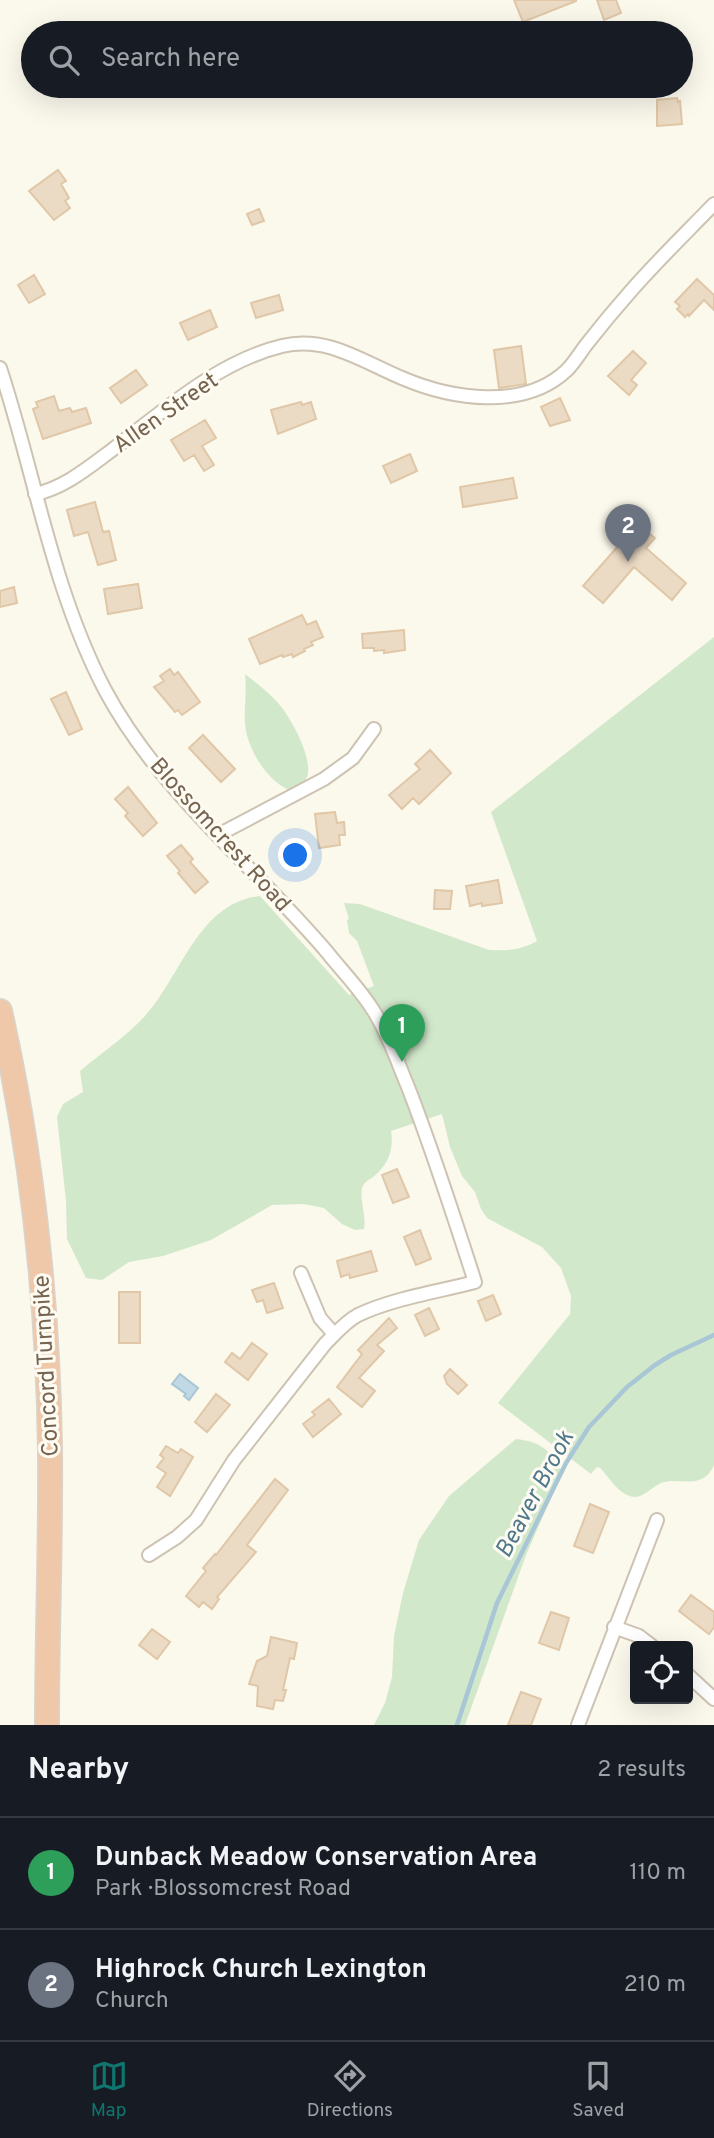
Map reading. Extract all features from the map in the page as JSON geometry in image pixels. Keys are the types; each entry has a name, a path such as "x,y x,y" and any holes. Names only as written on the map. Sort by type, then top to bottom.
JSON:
{"highway":[{"name":"Concord Turnpike","path":"0,1011 18,1100 29,1177 46,1345 50,1499 47,1725"}],"street":[{"name":"Allen Street","path":"35,494 68,481 201,382 243,361 282,346 309,343 340,348 425,388 453,394 510,397 543,387 567,370 631,291 714,204"},
{"name":"Blossomcrest Road","path":"0,368 67,597 105,690 137,740 218,835 316,940 373,1009 419,1115 475,1282 367,1312 357,1316 334,1335"},
{"path":"218,835 324,779 353,758 374,729"},
{"path":"149,1555 177,1537 196,1520 259,1426 334,1335 320,1318 301,1273"},
{"path":"578,1725 657,1520"},
{"path":"614,1627 646,1641"},
{"path":"693,1680 714,1699"}],"green space":[{"path":"714,637 714,1465 708,1474 694,1481 661,1483 645,1494 632,1497 616,1486 600,1468 597,1467 591,1474 498,1403 570,1314 571,1296 561,1268 542,1247 487,1218 475,1192 462,1176 450,1147 442,1114 391,1131 392,1145 386,1162 362,1188 364,1229 355,1230 342,1224 324,1208 304,1204 272,1205 211,1240 163,1256 129,1262 102,1280 86,1278 67,1239 66,1201 57,1117 63,1104 83,1092 80,1071 145,1016 206,926 221,912 239,901 260,896 349,995 374,986 357,941 349,933 349,919 344,903 360,904 489,950 514,949 537,941 491,812"},
{"path":"245,674 271,695 283,709 304,749 307,777 302,784 290,790 266,772 250,743 245,724"},
{"path":"516,1439 544,1448 562,1473 526,1555 465,1725 374,1725 385,1703 392,1677 394,1636 403,1593 419,1540 449,1496"}],"water":[{"path":"180,1374 198,1388 189,1400 184,1396 186,1394 172,1384"}],"building":[{"path":"514,0 576,0 526,21 523,21"},
{"path":"597,0 616,0 621,13 604,20"},
{"path":"677,98 678,102 680,101 682,124 657,126 657,100"},
{"path":"58,170 66,181 61,184 69,198 65,201 70,208 54,220 29,191"},
{"path":"259,209 264,221 252,225 247,214"},
{"path":"34,275 45,294 29,303 18,285"},
{"path":"697,279 714,295 714,310 704,300 685,317 677,309 680,306 675,302"},
{"path":"279,295 283,310 256,318 251,303"},
{"path":"210,310 217,327 188,340 180,323"},
{"path":"521,346 526,384 499,388 494,350"},
{"path":"633,351 646,363 631,380 637,385 629,395 608,376"},
{"path":"136,370 147,385 121,403 110,388"},
{"path":"54,396 59,411 70,408 72,412 86,408 91,423 43,439 33,409 38,407 36,402"},
{"path":"560,398 570,420 550,426 541,407"},
{"path":"301,402 302,405 311,402 316,419 278,434 271,410"},
{"path":"205,420 216,438 202,446 214,465 204,471 194,455 184,461 171,440"},
{"path":"410,454 417,471 391,483 383,466"},
{"path":"513,478 517,498 463,507 460,487"},
{"path":"95,502 103,532 109,531 116,560 98,565 88,532 74,536 67,510"},
{"path":"640,526 655,538 646,548 686,583 672,600 634,567 603,603 583,586 626,537 628,539"},
{"path":"138,584 142,608 108,614 104,589"},
{"path":"14,587 17,603 0,607 0,591"},
{"path":"302,615 307,625 316,621 323,637 311,642 313,645 293,657 292,654 282,655 260,664 249,639"},
{"path":"404,630 405,650 384,653 384,650 363,648 362,634"},
{"path":"170,669 174,675 178,672 200,702 182,715 178,710 175,712 154,687 164,681 160,676"},
{"path":"66,692 82,729 69,735 51,699"},
{"path":"203,735 235,769 221,782 189,748"},
{"path":"430,750 451,773 419,804 413,798 402,809 389,795 420,769 415,764"},
{"path":"128,787 157,823 143,836 125,816 128,813 115,799"},
{"path":"335,812 337,823 344,822 345,835 339,835 340,845 319,848 315,814"},
{"path":"181,845 193,859 190,862 208,882 195,893 167,856"},
{"path":"498,880 502,903 470,906 466,886"},
{"path":"435,890 452,891 450,909 434,909"},
{"path":"397,1169 409,1197 393,1203 382,1175"},
{"path":"420,1230 431,1259 416,1265 404,1237"},
{"path":"371,1251 377,1271 350,1278 349,1274 341,1277 337,1261"},
{"path":"274,1283 283,1308 267,1313 263,1300 257,1302 252,1290"},
{"path":"119,1292 140,1292 140,1343 119,1343"},
{"path":"493,1295 501,1314 486,1321 478,1301"},
{"path":"429,1308 439,1329 425,1336 415,1315"},
{"path":"389,1318 397,1328 377,1345 384,1351 359,1378 375,1391 362,1407 337,1387 362,1354 358,1350"},
{"path":"252,1343 267,1354 248,1380 225,1362 232,1353 240,1359"},
{"path":"450,1369 467,1385 458,1394 447,1384 444,1376"},
{"path":"216,1394 230,1405 207,1432 195,1422"},
{"path":"329,1399 341,1414 313,1437 303,1424 315,1415 312,1412"},
{"path":"166,1446 178,1453 181,1449 193,1457 170,1496 157,1487 166,1473 157,1467 164,1458 160,1455"},
{"path":"275,1479 288,1490 247,1545 256,1552 217,1597 219,1599 212,1609 203,1602 199,1607 186,1596 206,1571 203,1568"},
{"path":"590,1504 609,1512 593,1553 574,1546"},
{"path":"691,1595 714,1612 714,1627 709,1634 679,1611"},
{"path":"551,1612 569,1618 559,1650 539,1643"},
{"path":"152,1629 170,1642 157,1659 139,1645"},
{"path":"271,1637 297,1643 294,1659 290,1658 283,1701 275,1700 273,1709 257,1706 258,1686 249,1684 257,1661 267,1656"},
{"path":"521,1692 541,1699 531,1725 508,1725"}],"waterway":[{"name":"Beaver Brook","path":"457,1725 497,1603 566,1463 589,1427 627,1387 655,1365 714,1335"}],"place":[{"name":"Highrock Church Lexington","path":"628,562"},
{"name":"Dunback Meadow Conservation Area","path":"402,1062"}]}
